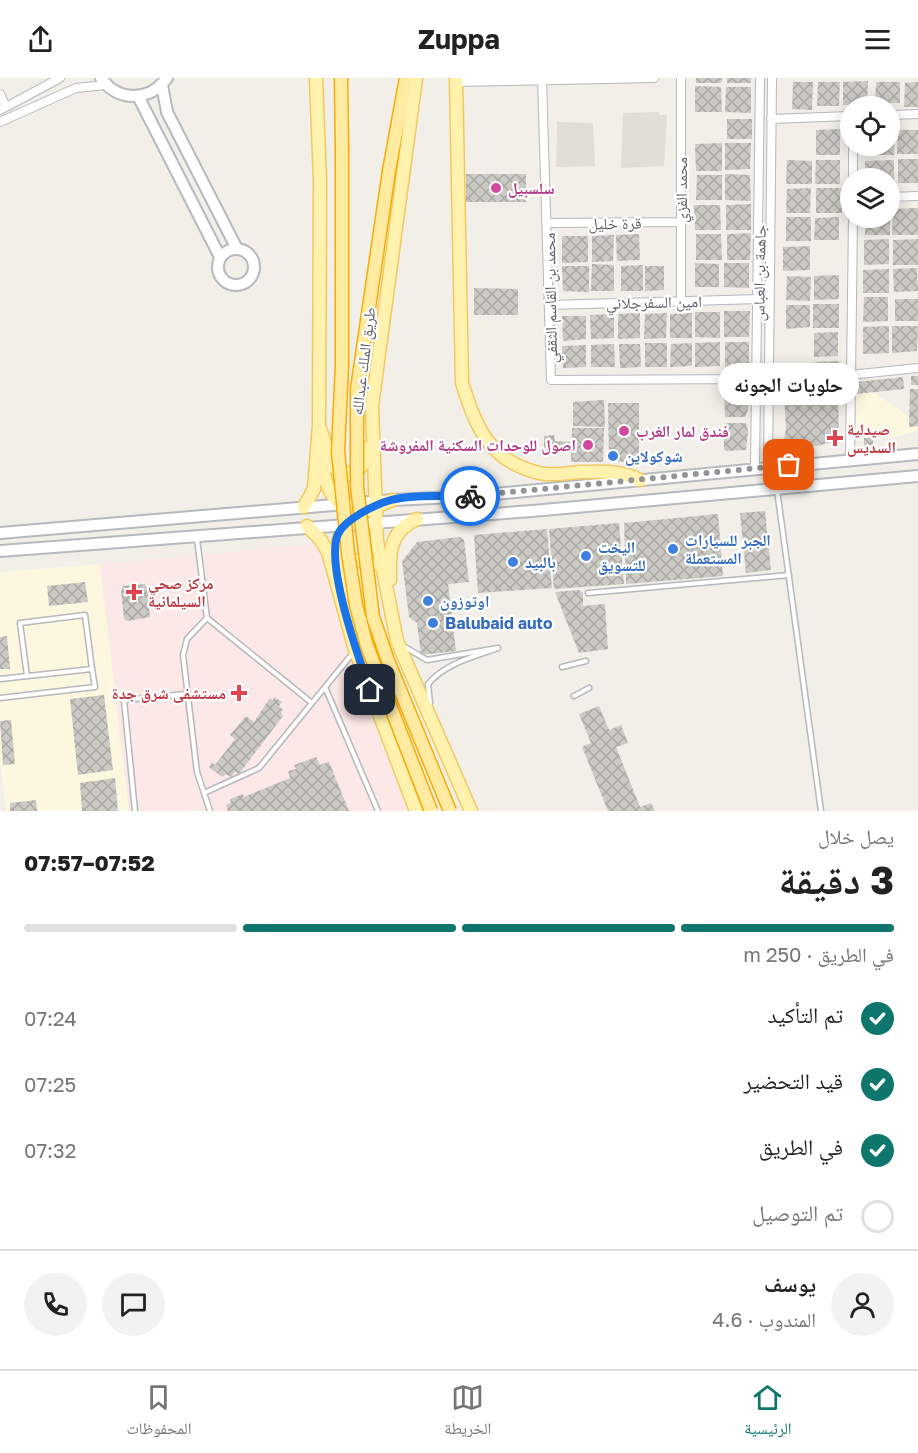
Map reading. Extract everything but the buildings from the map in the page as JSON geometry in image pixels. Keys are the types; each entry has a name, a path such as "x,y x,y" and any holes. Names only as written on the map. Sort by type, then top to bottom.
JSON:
{"highway":[{"path":"341,78 342,365 338,451 348,553 356,604 367,646 431,811"},
{"name":"طريق الملك عبدالله","path":"406,78 389,171 357,389 357,487 373,617 387,658 450,811"}],"main road":[{"path":"304,507 314,489 318,425 320,181 316,78"},
{"path":"416,78 376,372 372,432 374,505 377,541 397,641 471,811"},
{"path":"456,80 462,383 475,423 490,446 515,464 541,473 622,472 640,480"},
{"path":"103,82 117,93 138,96 151,93 164,81"},
{"path":"164,81 167,112 237,249"},
{"path":"138,96 220,257"},
{"path":"237,249 246,252 254,263 251,277 244,284 235,286 222,280 218,266 220,257 227,251 237,249"},
{"path":"318,425 331,464 337,471 346,473 359,469 365,463 372,432"},
{"path":"318,425 325,480 339,504 360,516 376,521"},
{"path":"0,533 339,504 374,505 393,500 472,496 918,454"},
{"path":"0,550 417,519 918,476"},
{"path":"343,604 336,546 338,534 348,523 374,505"},
{"path":"391,611 391,544 401,529 417,519"},
{"path":"307,526 320,539 328,552 355,650 416,811"},
{"path":"343,604 345,570 353,562 364,560 377,569 382,596 391,611"}],"street":[{"path":"0,94 3,108 60,78"},
{"path":"456,80 654,78"},
{"name":"محمد الفزي","path":"681,78 681,302"},
{"name":"جاهمة بن العباس","path":"755,468 758,379 760,78"},
{"name":"جاهمة بن العباس","path":"768,467 772,78"},
{"name":"محمد بن القاسم الثقفي","path":"542,79 549,223 551,380 758,379"},
{"path":"0,122 76,88 103,82"},
{"path":"900,115 918,114"},
{"path":"771,119 840,116"},
{"path":"900,197 918,196"},
{"name":"قرة خليل","path":"549,223 681,222"},
{"path":"850,460 853,228"},
{"name":"امين السفرجلاني","path":"550,305 759,299"},
{"path":"850,375 918,368"}],"lane":[{"path":"777,489 821,811"},
{"path":"197,535 197,556 207,618 312,703"},
{"path":"588,593 789,575"},
{"path":"0,698 94,687 85,615 20,623 27,676"},
{"path":"207,618 188,639 183,655 197,772 210,811"},
{"path":"397,641 419,658 427,660 498,648 451,665 433,678 428,684 431,718"},
{"path":"204,793 259,768 355,650"},
{"path":"562,667 586,661"},
{"path":"0,679 92,669"},
{"path":"325,687 378,811"},
{"path":"574,696 589,688"},
{"path":"135,811 124,700 186,694"}],"shaded area":[{"path":"659,112 660,115 667,115 664,166 621,168 623,113"},
{"path":"557,122 593,123 595,166 556,167"},
{"path":"853,378 918,423 918,431 890,438 857,441"},
{"name":"مستشفى شرق جدة","path":"311,544 320,551 326,579 369,713 409,811 129,811 100,564"},
{"path":"100,564 129,811 6,811 0,759 0,572"}],"way so far":[{"path":"470,496 789,465"}],"place":[{"name":"سلسبيل","path":"496,188"},
{"name":"فندق لمار الغرب","path":"624,431"},
{"name":"صيدلية السديس","path":"835,438"},
{"name":"اصول للوحدات السكنية المفروشة","path":"588,445"},
{"name":"شوكولاين","path":"613,456"},
{"name":"حلويات الجونه","path":"789,465"},
{"name":"الجبر للسيارات المستعملة","path":"673,549"},
{"name":"اليخت للتسويق","path":"586,556"},
{"name":"بالبيد","path":"513,562"},
{"name":"مركز صحي السيلمانية","path":"134,592"},
{"name":"اوتوزون","path":"428,601"},
{"name":"Balubaid auto","path":"433,623"},
{"name":"مستشفى شرق جدة","path":"239,693"}],"route":[{"path":"370,690 355,650 343,604 336,552 338,534 348,523 393,500 470,496"}]}
